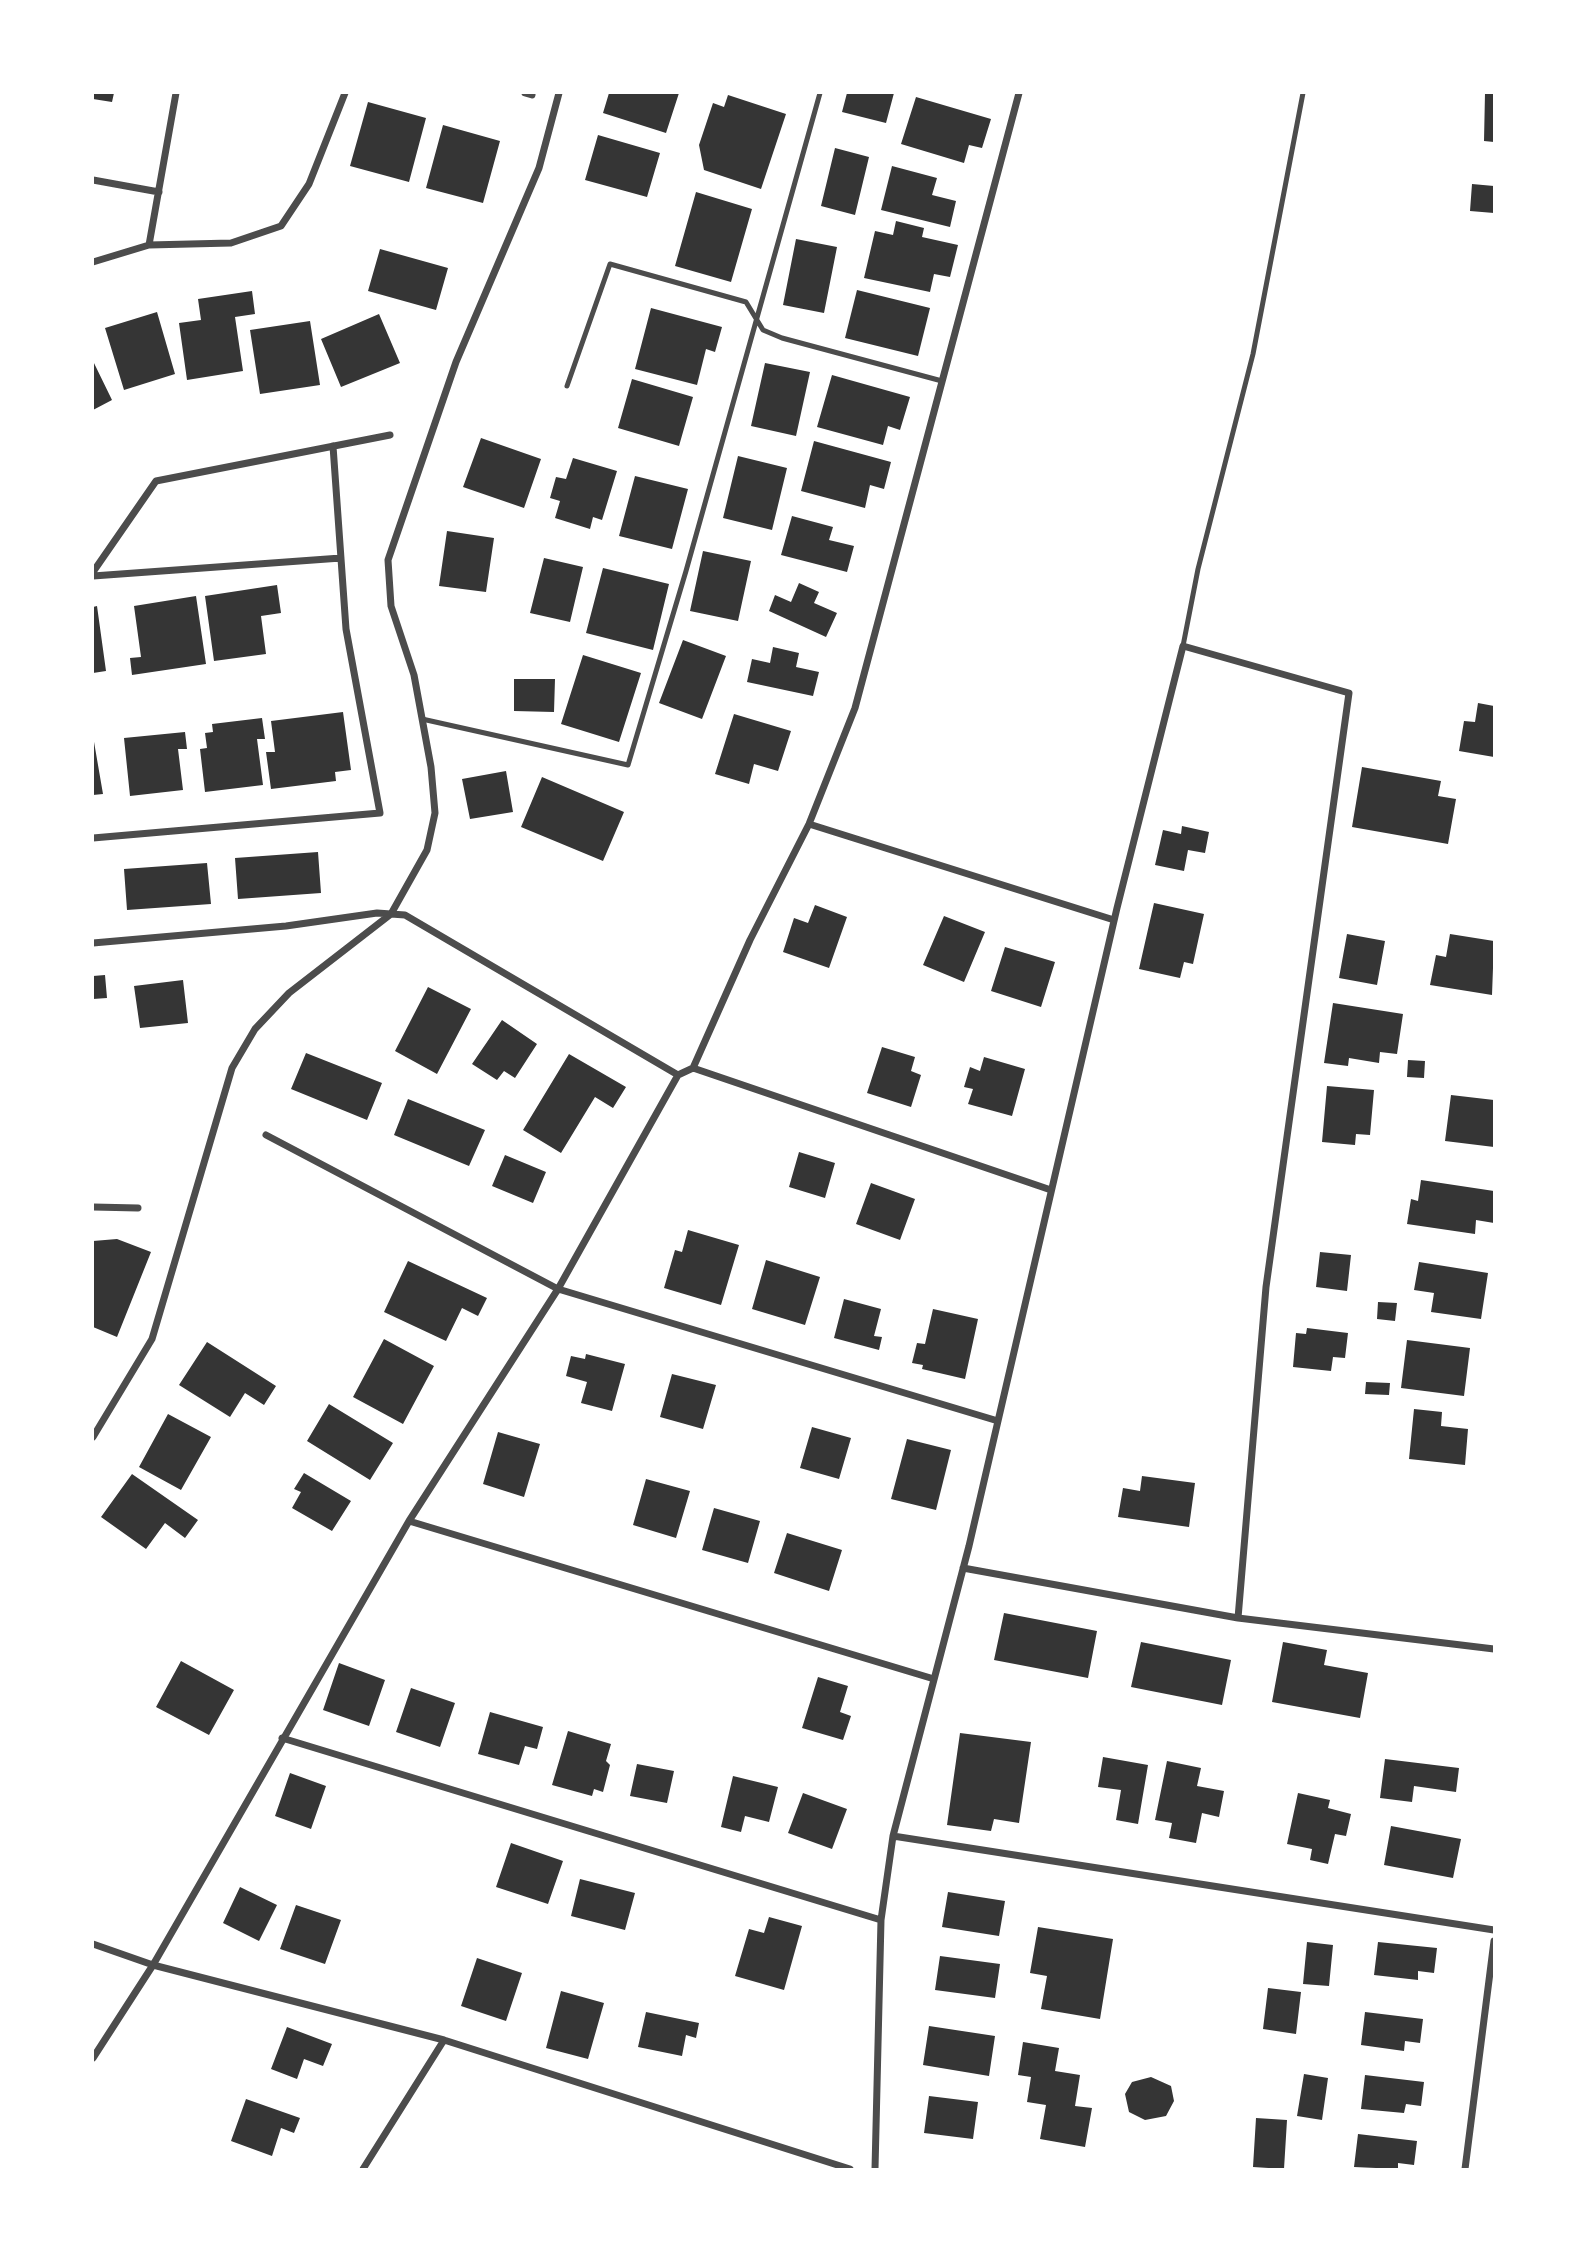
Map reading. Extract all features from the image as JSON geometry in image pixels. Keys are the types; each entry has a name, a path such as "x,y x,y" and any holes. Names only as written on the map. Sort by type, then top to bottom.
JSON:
{"street":[{"path":"149,246 176,93"},
{"path":"93,262 149,246 231,243 281,226 309,184 345,93"},
{"path":"93,1437 152,1339 232,1068 255,1029 289,993 391,914 427,849 435,813 414,675 391,606 388,560 456,362 539,168 559,93"},
{"path":"93,2058 153,1965 409,1521 558,1289 678,1075 693,1068 750,940 809,824 855,708 1019,93"},
{"path":"93,180 159,192"},
{"path":"93,574 156,481 390,435"},
{"path":"93,838 380,813 346,629 333,446"},
{"path":"93,574 341,558"},
{"path":"874,2169 881,1920 893,1836 963,1568 1114,920 1183,646 1349,693 1266,1287 1238,1618"},
{"path":"809,824 1114,920"},
{"path":"93,943 391,914 405,915 678,1075"},
{"path":"693,1068 1051,1190"},
{"path":"266,1135 558,1289 998,1421"},
{"path":"93,1207 138,1208"},
{"path":"409,1521 934,1679"},
{"path":"963,1568 1238,1618 1494,1649"},
{"path":"282,1738 881,1920"},
{"path":"893,1836 1494,1930"},
{"path":"1465,2169 1494,1941"},
{"path":"93,1944 153,1965 444,2040 850,2169"},
{"path":"363,2169 444,2040"}],"lane":[{"path":"422,719 628,765 820,93"},
{"path":"1183,646 1198,569 1253,354 1303,93"},
{"path":"567,386 610,264 746,302 763,330 782,338 942,382"}],"building":[{"path":"93,93 114,93 112,102 93,99"},
{"path":"609,93 679,93 666,133 603,113"},
{"path":"847,93 894,93 886,123 842,112"},
{"path":"1485,93 1494,93 1494,142 1484,141"},
{"path":"728,95 786,114 761,189 704,170 699,145 713,103 724,107"},
{"path":"916,97 991,119 982,148 969,145 964,163 901,144"},
{"path":"368,102 426,118 409,182 350,166"},
{"path":"443,125 500,141 483,203 426,188"},
{"path":"598,135 660,153 647,197 585,180"},
{"path":"835,148 869,157 855,215 821,206"},
{"path":"892,166 937,178 932,195 956,201 950,227 881,210"},
{"path":"1472,184 1494,186 1494,213 1470,211"},
{"path":"696,192 752,209 731,282 675,266"},
{"path":"896,221 924,228 922,237 958,245 950,277 934,274 930,292 864,278 875,231 893,235"},
{"path":"796,239 837,247 824,313 783,305"},
{"path":"380,249 448,268 436,310 368,291"},
{"path":"857,290 930,308 918,356 845,338"},
{"path":"252,291 255,314 235,317 243,371 187,380 179,323 201,320 198,299"},
{"path":"651,308 722,327 715,352 706,349 697,385 635,369"},
{"path":"157,312 175,374 124,390 105,328"},
{"path":"379,314 400,363 341,387 321,339"},
{"path":"310,321 320,385 260,394 250,330"},
{"path":"93,361 112,400 93,410"},
{"path":"765,363 810,372 796,436 751,426"},
{"path":"832,375 910,397 900,430 888,426 883,445 817,427"},
{"path":"632,379 693,397 679,446 618,428"},
{"path":"481,438 541,459 524,508 463,487"},
{"path":"814,441 891,462 884,489 870,485 865,508 801,491"},
{"path":"738,456 787,468 772,530 723,518"},
{"path":"573,458 617,471 602,520 593,517 590,529 555,518 560,501 550,498 556,477 566,479"},
{"path":"635,476 688,489 672,549 619,536"},
{"path":"792,516 833,527 829,540 854,546 847,572 781,555"},
{"path":"447,531 494,538 486,592 439,586"},
{"path":"703,551 751,561 738,621 690,611"},
{"path":"544,558 583,567 570,622 530,613"},
{"path":"603,568 669,584 653,650 586,633"},
{"path":"799,583 819,592 814,603 837,613 826,637 769,611 775,595 791,602"},
{"path":"277,585 281,613 261,616 266,654 214,661 205,596"},
{"path":"196,596 206,664 132,675 130,658 141,657 134,606"},
{"path":"97,606 106,671 93,673 93,607"},
{"path":"683,640 726,656 702,719 659,703"},
{"path":"773,647 799,653 796,667 819,672 813,696 747,682 752,659 770,663"},
{"path":"583,655 641,673 619,742 561,724"},
{"path":"514,679 555,679 554,712 514,711"},
{"path":"1478,703 1494,706 1494,757 1459,751 1464,721 1475,722"},
{"path":"343,712 351,770 335,772 336,781 271,789 266,752 275,752 271,721"},
{"path":"734,714 791,731 778,771 754,764 749,784 715,774"},
{"path":"262,718 265,739 257,739 263,785 205,792 200,749 207,748 205,733 213,732 212,724"},
{"path":"185,732 187,749 178,749 183,790 130,796 124,738"},
{"path":"93,736 103,794 93,795"},
{"path":"1362,767 1441,781 1438,796 1456,799 1448,844 1352,827"},
{"path":"506,771 513,812 470,819 462,779"},
{"path":"542,777 624,812 603,861 521,827"},
{"path":"1182,826 1209,832 1205,853 1188,850 1184,871 1155,865 1163,830 1181,834"},
{"path":"318,852 321,893 238,899 235,858"},
{"path":"207,863 211,904 127,910 124,869"},
{"path":"1154,903 1204,914 1193,964 1184,962 1180,978 1139,969"},
{"path":"815,905 847,917 829,968 783,952 794,918 808,923"},
{"path":"944,916 985,932 964,982 923,965"},
{"path":"1347,934 1385,941 1377,985 1339,978"},
{"path":"1450,934 1494,941 1492,995 1430,985 1436,955 1446,957"},
{"path":"1005,947 1055,962 1041,1007 991,991"},
{"path":"105,975 107,998 93,999 93,976"},
{"path":"183,980 188,1023 140,1028 134,986"},
{"path":"428,987 471,1009 437,1074 395,1051"},
{"path":"1333,1003 1403,1014 1397,1054 1380,1052 1379,1063 1349,1058 1348,1066 1324,1063"},
{"path":"502,1020 537,1044 515,1078 504,1071 497,1080 472,1064"},
{"path":"882,1047 915,1057 911,1071 921,1075 911,1107 867,1093"},
{"path":"306,1053 382,1083 367,1120 291,1089"},
{"path":"569,1054 626,1087 613,1108 595,1097 561,1153 523,1130"},
{"path":"984,1057 1025,1069 1012,1116 968,1104 973,1089 964,1087 970,1067 980,1071"},
{"path":"1408,1060 1425,1061 1424,1078 1407,1077"},
{"path":"1327,1086 1374,1090 1370,1135 1356,1134 1355,1145 1322,1142"},
{"path":"1451,1095 1494,1100 1494,1147 1445,1141"},
{"path":"408,1099 485,1130 469,1166 394,1135"},
{"path":"799,1152 835,1163 825,1198 789,1187"},
{"path":"505,1155 546,1172 533,1203 492,1186"},
{"path":"1421,1180 1494,1191 1494,1223 1476,1220 1475,1234 1407,1224 1411,1199 1418,1201"},
{"path":"871,1183 915,1199 900,1240 856,1224"},
{"path":"688,1230 739,1245 721,1305 664,1288 675,1250 682,1252"},
{"path":"117,1239 151,1252 117,1337 93,1327 93,1241"},
{"path":"1320,1252 1351,1255 1347,1291 1316,1287"},
{"path":"766,1260 820,1277 805,1325 752,1309"},
{"path":"408,1261 487,1298 478,1316 462,1308 446,1341 384,1312"},
{"path":"1419,1262 1488,1273 1481,1319 1431,1312 1434,1293 1414,1290"},
{"path":"844,1299 881,1309 874,1336 882,1337 879,1350 834,1338"},
{"path":"1378,1302 1397,1303 1395,1321 1377,1319"},
{"path":"933,1309 978,1319 965,1379 922,1369 923,1365 912,1363 917,1343 925,1344"},
{"path":"1307,1328 1348,1333 1345,1358 1333,1357 1331,1371 1293,1367 1296,1333 1306,1334"},
{"path":"384,1339 434,1366 403,1424 353,1397"},
{"path":"1407,1340 1470,1348 1464,1396 1401,1388"},
{"path":"207,1342 276,1386 264,1405 245,1393 230,1417 179,1385"},
{"path":"586,1354 625,1364 612,1411 581,1403 587,1382 566,1376 571,1356 585,1359"},
{"path":"672,1374 716,1385 703,1429 660,1417"},
{"path":"1366,1382 1390,1383 1389,1395 1365,1394"},
{"path":"329,1404 393,1443 370,1480 307,1441"},
{"path":"1414,1409 1442,1412 1441,1426 1468,1429 1465,1465 1409,1459"},
{"path":"168,1414 211,1437 181,1490 139,1467"},
{"path":"812,1427 851,1438 839,1479 800,1468"},
{"path":"498,1432 540,1444 524,1497 483,1484"},
{"path":"907,1439 951,1450 936,1510 891,1499"},
{"path":"304,1473 351,1501 332,1531 292,1508 301,1492 294,1489"},
{"path":"132,1474 198,1520 185,1538 165,1523 146,1549 101,1517"},
{"path":"1142,1476 1195,1483 1189,1527 1118,1517 1123,1488 1140,1491"},
{"path":"646,1479 690,1491 676,1538 633,1525"},
{"path":"714,1508 760,1521 748,1563 702,1550"},
{"path":"787,1533 842,1550 829,1591 774,1573"},
{"path":"1004,1613 1097,1631 1088,1678 994,1660"},
{"path":"1141,1642 1231,1660 1222,1705 1131,1687"},
{"path":"1283,1642 1327,1650 1324,1665 1368,1673 1360,1718 1272,1702"},
{"path":"181,1661 234,1690 209,1735 156,1707"},
{"path":"339,1663 385,1680 369,1726 323,1710"},
{"path":"818,1677 848,1686 840,1712 851,1716 843,1740 802,1728"},
{"path":"411,1688 455,1703 440,1747 396,1732"},
{"path":"490,1712 543,1727 537,1749 525,1746 519,1765 478,1754"},
{"path":"568,1731 611,1744 606,1761 610,1765 603,1792 594,1789 592,1796 552,1785"},
{"path":"960,1733 1031,1742 1019,1823 994,1819 991,1831 947,1825"},
{"path":"1103,1757 1148,1765 1138,1824 1116,1820 1121,1790 1098,1787"},
{"path":"1385,1759 1459,1768 1456,1792 1414,1786 1412,1802 1380,1798"},
{"path":"1167,1761 1201,1768 1197,1786 1224,1791 1219,1817 1202,1813 1196,1843 1169,1838 1172,1823 1155,1820"},
{"path":"637,1764 674,1771 667,1803 630,1796"},
{"path":"290,1773 326,1786 311,1829 275,1816"},
{"path":"733,1776 778,1787 769,1822 745,1816 741,1832 721,1827"},
{"path":"803,1793 847,1809 832,1849 788,1833"},
{"path":"1298,1793 1330,1800 1328,1808 1351,1814 1346,1836 1335,1834 1328,1864 1310,1860 1312,1849 1287,1844"},
{"path":"1391,1826 1461,1839 1453,1878 1384,1865"},
{"path":"511,1843 563,1861 548,1904 496,1887"},
{"path":"580,1879 635,1893 625,1930 571,1916"},
{"path":"240,1887 277,1905 259,1941 223,1923"},
{"path":"948,1892 1005,1901 999,1936 942,1927"},
{"path":"296,1905 341,1920 325,1964 280,1949"},
{"path":"769,1917 802,1926 784,1990 735,1976 749,1929 764,1933"},
{"path":"1038,1927 1113,1939 1100,2019 1041,2009 1047,1976 1030,1973"},
{"path":"1307,1942 1333,1945 1329,1986 1303,1984"},
{"path":"1378,1942 1437,1948 1434,1973 1418,1971 1418,1980 1374,1975"},
{"path":"940,1956 1000,1964 995,1998 935,1990"},
{"path":"477,1958 522,1973 506,2021 461,2006"},
{"path":"1268,1988 1301,1992 1296,2034 1263,2029"},
{"path":"561,1991 604,2003 588,2059 546,2048"},
{"path":"646,2012 699,2023 696,2038 686,2035 682,2056 638,2047"},
{"path":"1365,2012 1423,2019 1420,2043 1405,2041 1404,2051 1361,2045"},
{"path":"929,2026 995,2036 989,2076 923,2065"},
{"path":"287,2027 332,2044 323,2066 304,2059 297,2079 271,2069"},
{"path":"1023,2042 1059,2048 1055,2071 1080,2075 1075,2106 1092,2108 1085,2147 1040,2139 1046,2105 1027,2102 1031,2077 1018,2075"},
{"path":"1304,2074 1328,2078 1322,2120 1297,2116"},
{"path":"1365,2075 1424,2082 1421,2106 1406,2104 1404,2113 1361,2109"},
{"path":"1151,2077 1171,2086 1174,2101 1166,2116 1145,2120 1129,2112 1125,2094 1132,2082"},
{"path":"929,2096 978,2102 973,2139 924,2133"},
{"path":"246,2099 300,2118 294,2133 281,2128 272,2156 231,2141"},
{"path":"1256,2118 1287,2120 1284,2169 1253,2167"},
{"path":"1358,2134 1417,2141 1414,2165 1398,2163 1398,2169 1354,2167"}]}
